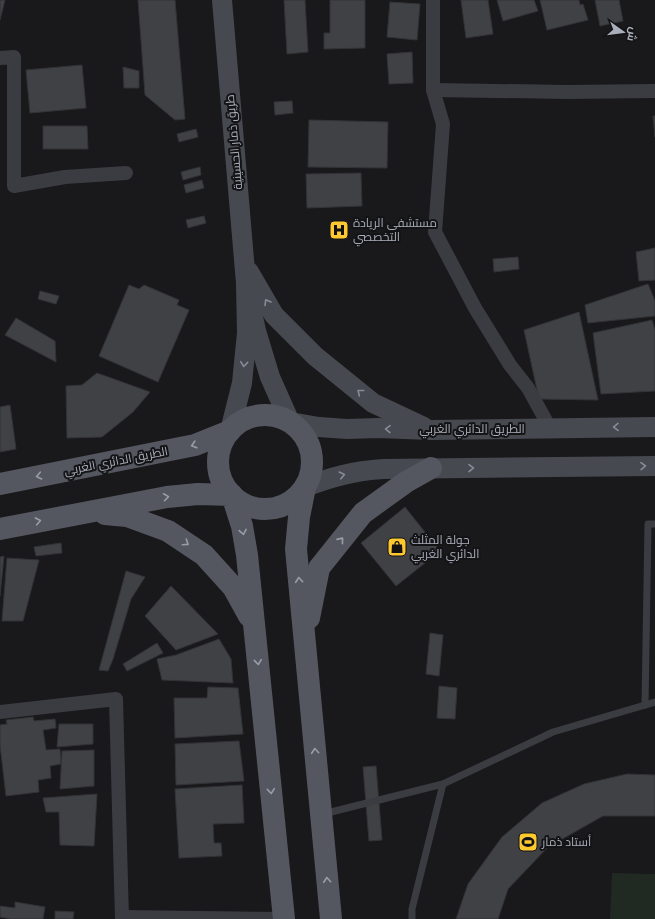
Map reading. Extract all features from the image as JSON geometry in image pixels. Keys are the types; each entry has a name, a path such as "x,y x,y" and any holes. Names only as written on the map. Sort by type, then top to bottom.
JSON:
{"main road":[{"name":"طريق ذمار الحسينية","path":"222,0 245,274"},
{"path":"245,274 256,331 270,378 290,422"},
{"path":"245,274 274,315 315,356 373,403 431,430"},
{"path":"245,274 247,333 242,383 230,431 223,443 219,456 219,470 224,484 232,495 243,503 256,508 270,509 283,505 296,498 305,487 333,477 359,471 431,468 655,466"},
{"path":"230,431 243,420 259,415 275,416 290,422 301,432 309,444 312,459 311,474 305,487 298,517 296,549 331,919"},
{"name":"الطريق الدائري الغربي","path":"290,422 319,427 347,429 378,428 431,430 655,427"},
{"name":"الطريق الدائري الغربي","path":"0,484 195,445 230,431"},
{"path":"304,640 319,568 363,513 406,482 431,468"},
{"path":"0,529 167,497 198,494 232,495"},
{"path":"232,495 242,526 247,555 284,919"},
{"path":"84,512 127,516 168,531 204,555 233,587 254,625"}],"street":[{"path":"433,0 433,90 443,124 435,232 475,308 510,365 528,388 550,428"},
{"path":"0,58 14,57 14,186 64,177 126,173"},
{"path":"433,90 568,92 655,91"},
{"path":"0,712 116,699 122,918 284,919"}],"lane":[{"path":"645,705 648,524 655,524"},
{"path":"321,814 443,784 553,732 655,702"},
{"path":"412,919 412,909 443,784"}],"shaded area":[{"path":"612,873 655,874 655,919 610,919"}],"building":[{"path":"0,0 5,0 0,20"},
{"path":"138,0 175,0 185,119 175,120 145,95"},
{"path":"284,0 305,0 308,52 287,54"},
{"path":"330,0 365,0 365,48 324,49 324,33 330,33"},
{"path":"461,0 488,0 493,34 466,38"},
{"path":"497,0 534,0 538,11 503,21"},
{"path":"540,0 579,0 580,5 583,4 588,20 547,30"},
{"path":"595,0 619,0 623,21 600,26"},
{"path":"390,2 420,4 417,40 387,37"},
{"path":"412,52 413,83 389,84 387,54"},
{"path":"82,65 86,108 30,113 26,70"},
{"path":"123,67 139,71 139,88 124,88"},
{"path":"292,101 293,113 275,115 274,102"},
{"path":"653,116 655,116 655,137"},
{"path":"309,120 388,122 387,168 308,167"},
{"path":"43,126 87,126 88,149 43,149"},
{"path":"196,129 198,137 179,142 177,134"},
{"path":"200,167 201,175 183,180 181,172"},
{"path":"361,173 362,206 307,208 306,174"},
{"path":"202,180 204,188 186,193 184,185"},
{"path":"204,216 206,223 188,228 186,220"},
{"path":"655,248 655,280 639,281 636,252"},
{"path":"518,257 519,269 494,272 493,259"},
{"path":"648,284 655,301 655,316 588,323 585,305"},
{"path":"129,285 139,289 144,285 179,300 177,305 189,310 158,382 99,356"},
{"path":"40,291 59,296 56,304 38,299"},
{"path":"579,312 598,400 539,399 524,330"},
{"path":"16,318 55,341 56,362 5,335"},
{"path":"652,320 655,330 655,391 601,394 593,333"},
{"path":"97,373 150,392 133,412 102,437 67,438 66,386 82,385"},
{"path":"10,405 16,449 0,452 0,407"},
{"path":"405,507 440,551 396,586 361,543"},
{"path":"61,543 62,553 36,556 34,547"},
{"path":"4,556 0,596 0,557"},
{"path":"7,558 39,560 23,621 2,621"},
{"path":"126,571 145,577 131,599 108,671 99,670"},
{"path":"171,586 218,634 176,650 145,616"},
{"path":"430,633 443,635 439,676 426,674"},
{"path":"219,639 231,659 233,683 162,680 157,659 176,655"},
{"path":"157,643 163,653 127,671 123,664"},
{"path":"439,686 457,688 455,719 437,718"},
{"path":"208,687 238,688 243,734 175,738 174,698 207,698"},
{"path":"33,717 34,721 55,719 56,728 43,730 46,750 60,749 61,764 50,766 51,778 38,780 39,792 6,796 0,745 0,725 7,724 6,720"},
{"path":"59,724 93,724 93,744 57,747"},
{"path":"239,741 244,781 176,785 175,744"},
{"path":"94,750 94,786 60,789 62,751"},
{"path":"376,766 382,840 369,841 363,767"},
{"name":"أستاد ذمار","path":"627,774 655,775 655,816 603,816 548,847 508,889 498,919 456,919 468,884 502,837 542,803 584,784"},
{"path":"242,785 244,823 213,824 214,843 221,843 222,856 179,858 175,789"},
{"path":"97,794 94,846 60,845 59,812 46,812 43,798"},
{"path":"15,902 45,907 43,919 11,919 0,917 0,906 15,908"},
{"path":"55,911 74,912 73,919 55,919"}],"place":[{"name":"مستشفى الريادة التخصصي","path":"339,230"},
{"name":"جولة المثلث الدائري الغربي","path":"397,547"},
{"name":"أستاد ذمار","path":"528,842"}]}
